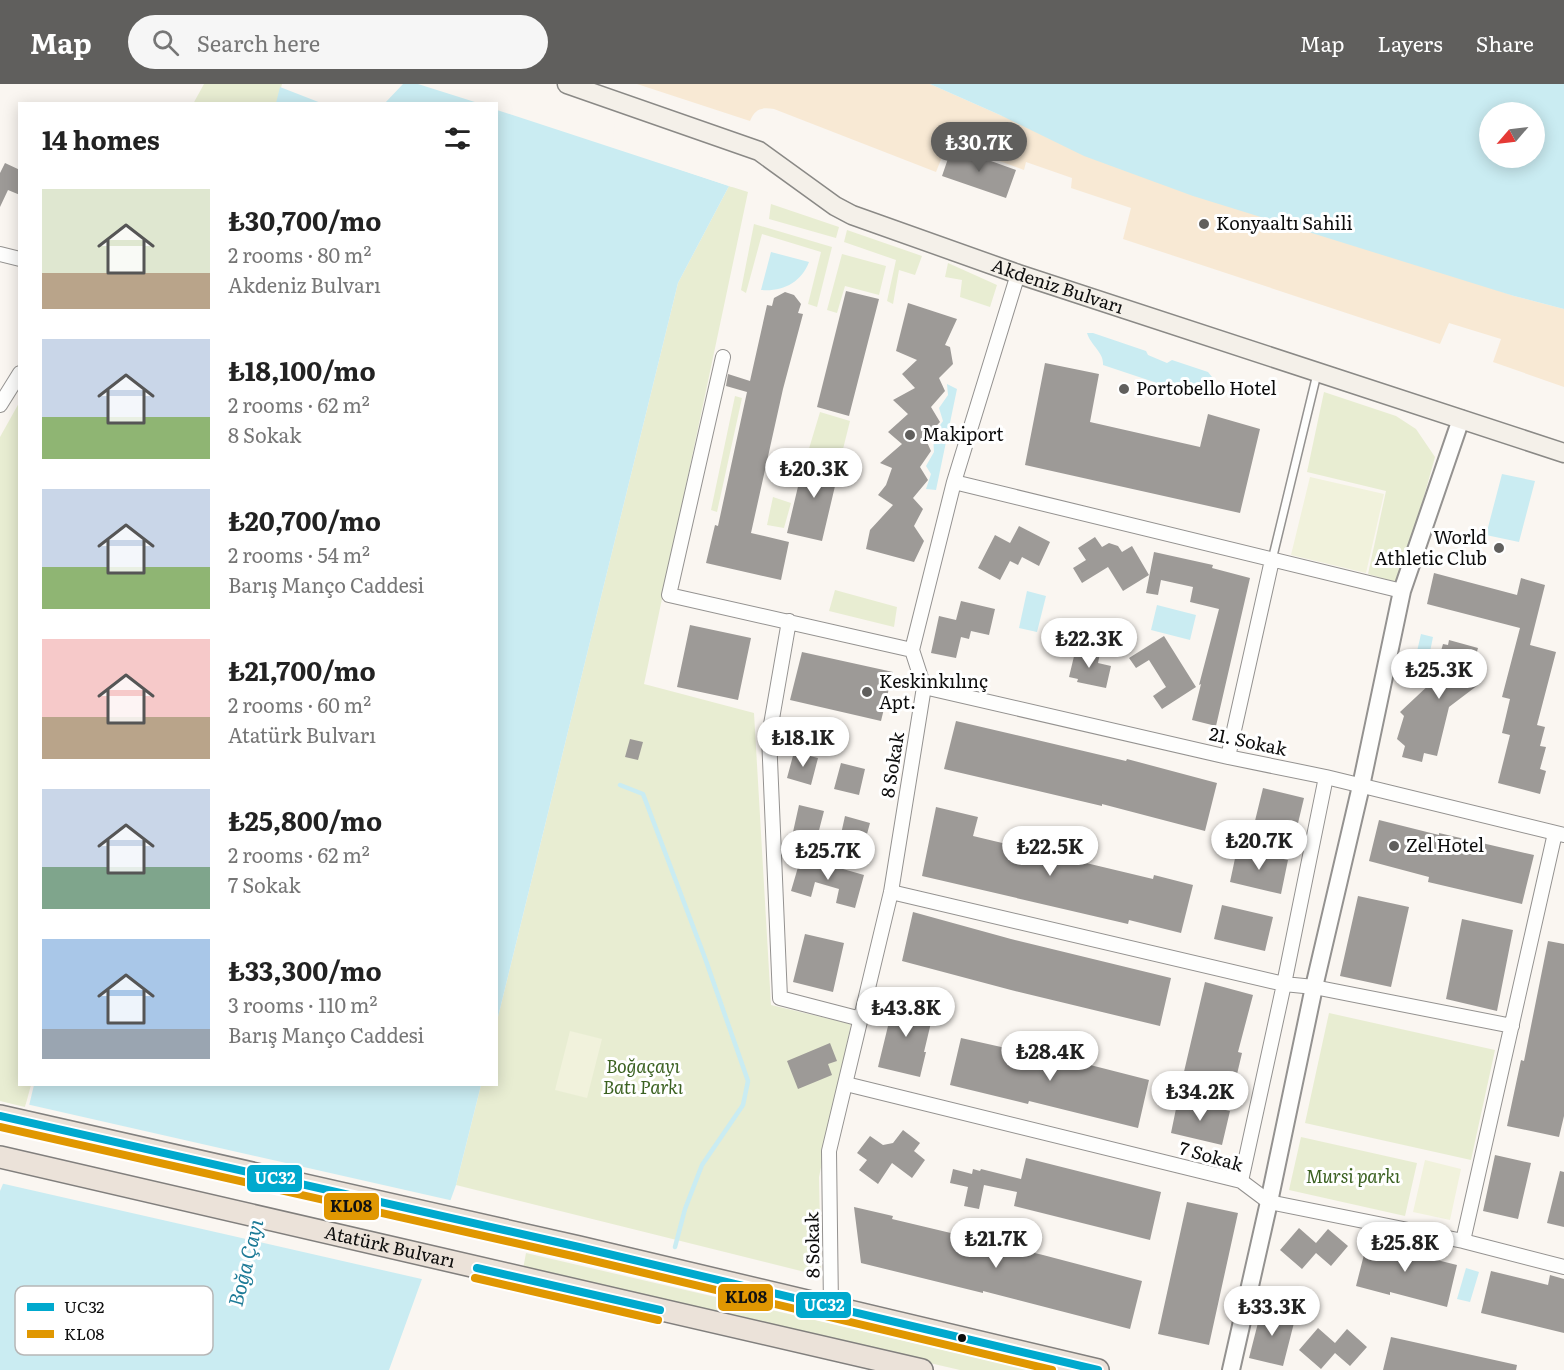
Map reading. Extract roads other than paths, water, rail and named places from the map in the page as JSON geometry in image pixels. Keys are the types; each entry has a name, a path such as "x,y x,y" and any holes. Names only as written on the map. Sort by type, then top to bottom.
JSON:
{"main road":[{"name":"Akdeniz Bulvarı","path":"567,84 768,156 817,194 852,214 1018,274 1564,453"},
{"path":"0,1116 579,1247 1098,1370"},
{"name":"Atatürk Bulvarı","path":"0,1157 570,1290 858,1363 922,1370"}],"street":[{"path":"0,254 18,258"},
{"path":"723,357 669,595 912,650 954,482 1018,274"},
{"path":"0,405 18,376"},
{"path":"1231,1370 1402,591 1461,419"},
{"path":"954,482 1402,591"},
{"path":"1228,757 1272,560"},
{"path":"789,621 769,735 780,998 861,1019"},
{"name":"8 Sokak","path":"831,1307 829,1151 891,892 924,687 912,650"},
{"name":"21. Sokak","path":"924,687 1228,757 1326,777 1560,834"},
{"path":"1241,1181 1326,777"},
{"path":"1463,1241 1512,1026 1560,834"},
{"path":"891,892 1284,984 1314,987 1512,1026"},
{"name":"7 Sokak","path":"846,1084 1241,1181 1269,1202 1463,1241 1564,1268"}],"lane":[{"path":"1272,560 1318,372"}],"water":[{"path":"403,84 614,84 610,146 729,186 678,283 498,1017 498,102 386,102"},
{"path":"930,84 1564,84 1564,309 1514,296 1193,196 1084,156"},
{"path":"280,87 318,102 276,102"},
{"path":"771,252 809,262 801,276 790,285 761,290"},
{"path":"1087,333 1146,351 1148,355 1167,363 1172,360 1208,372 1212,377 1213,385 1206,396 1197,396 1188,387 1185,387 1184,391 1176,391 1175,387 1178,384 1176,383 1169,387 1103,365 1101,356"},
{"path":"947,384 957,389 936,490 926,489 931,474 926,466 934,452 933,435 943,421 939,408 948,395"},
{"path":"1502,474 1535,481 1519,542 1486,535"},
{"path":"1027,591 1046,596 1037,632 1019,628"},
{"path":"1157,605 1196,615 1190,640 1151,630"},
{"path":"1421,634 1433,637 1425,676 1412,673"},
{"name":"Boğa Çayı","path":"34,1086 481,1086 456,1185 389,1370 0,1370 0,1191 20,1143"},
{"path":"1466,1268 1479,1272 1470,1302 1457,1299"}],"waterway":[{"path":"620,785 643,794 705,958 748,1081 743,1105 702,1165 685,1209 675,1247"}],"place":[{"name":"Konyaaltı Sahili","path":"1204,224"},
{"name":"Portobello Hotel","path":"1124,389"},
{"name":"Makiport","path":"910,435"},
{"name":"World Athletic Club","path":"1499,548"},
{"name":"Keskinkılınç Apt.","path":"867,692"},
{"name":"Zel Hotel","path":"1394,846"}],"park label":[{"name":"Boğaçayı Batı Parkı","path":"643,1077"},
{"name":"Mursi parkı","path":"1353,1177"}]}
